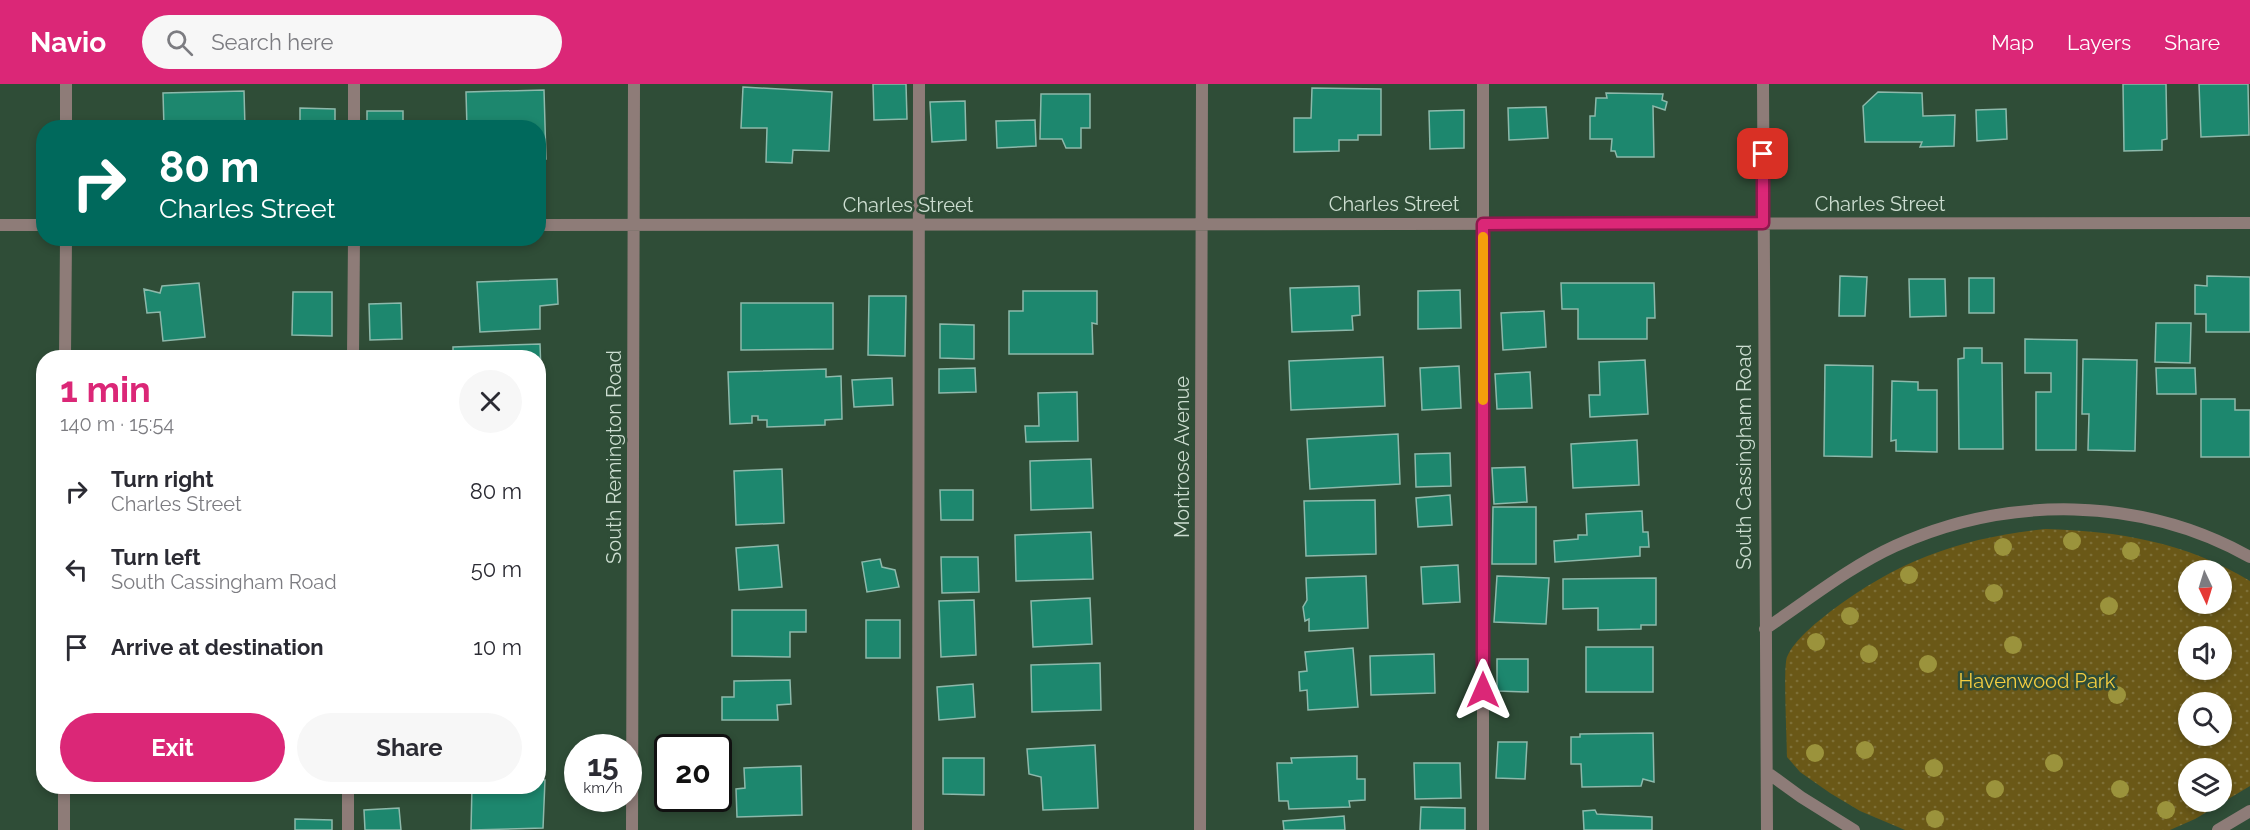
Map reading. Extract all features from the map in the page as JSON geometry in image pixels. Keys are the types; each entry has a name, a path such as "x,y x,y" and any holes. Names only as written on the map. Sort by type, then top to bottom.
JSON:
{"street":[{"path":"66,84 66,120"},
{"path":"354,84 354,120"},
{"name":"South Remington Road","path":"632,830 634,84"},
{"path":"918,830 919,84"},
{"name":"Montrose Avenue","path":"1200,830 1202,84"},
{"path":"1483,84 1483,830"},
{"name":"South Cassingham Road","path":"1763,84 1767,830"},
{"name":"Charles Street","path":"546,225 2250,223"},
{"path":"0,225 36,225"},
{"path":"65,350 66,246"},
{"path":"353,350 354,246"},
{"path":"1765,629 1893,547 1942,527 1992,515 2044,509 2095,510 2145,517 2194,531 2250,556"},
{"path":"1768,773 1810,804 1854,830"},
{"path":"64,794 64,830"},
{"path":"348,794 348,830"},
{"path":"2218,830 2250,811"}],"green space":[{"name":"Havenwood Park","path":"2045,529 2099,532 2151,541 2208,560 2178,560 2178,614 2232,614 2232,571 2250,581 2250,786 2232,797 2232,758 2178,758 2178,812 2207,812 2170,830 1905,830 1860,811 1800,772 1787,757 1785,689 1787,657 1800,638 1831,611 1881,578 1932,554 1986,538"}],"building":[{"path":"873,84 906,84 907,119 874,120"},
{"path":"2123,84 2166,84 2167,139 2162,140 2162,150 2124,151"},
{"path":"2199,84 2248,84 2249,135 2201,137"},
{"path":"743,87 832,92 829,151 793,150 792,163 766,162 767,128 741,128"},
{"path":"1312,88 1381,89 1381,135 1358,135 1358,140 1339,140 1339,151 1294,152 1294,118 1311,118"},
{"path":"544,90 545,120 467,120 466,92"},
{"path":"244,91 245,120 164,120 163,93"},
{"path":"1878,92 1922,93 1923,116 1955,115 1954,146 1920,147 1922,142 1865,142 1863,106"},
{"path":"1606,93 1663,94 1662,100 1667,102 1665,110 1653,106 1654,157 1617,157 1615,151 1611,151 1612,139 1590,139 1590,116 1595,116 1596,98 1607,98"},
{"path":"1041,94 1090,94 1090,128 1081,128 1081,148 1066,148 1062,139 1040,139"},
{"path":"965,101 966,140 932,142 930,102"},
{"path":"1546,107 1548,138 1509,140 1508,108"},
{"path":"300,108 335,109 335,120 300,120"},
{"path":"2006,109 2007,139 1977,141 1976,110"},
{"path":"1464,110 1464,148 1430,149 1429,111"},
{"path":"367,111 403,111 403,120 367,120"},
{"path":"1035,120 1036,146 997,148 996,121"},
{"path":"1840,276 1867,277 1865,316 1839,316"},
{"path":"2207,276 2250,277 2250,332 2206,332 2206,314 2195,314 2195,285 2207,286"},
{"path":"1969,278 1994,278 1994,313 1969,313"},
{"path":"557,279 558,304 540,306 540,329 480,332 477,282"},
{"path":"1909,279 1945,279 1946,316 1910,317"},
{"path":"199,283 205,337 163,341 160,312 147,313 144,289 160,293 162,286"},
{"path":"1561,283 1654,283 1655,318 1647,318 1647,339 1578,339 1578,309 1562,309"},
{"path":"1359,286 1360,315 1352,316 1353,330 1292,332 1290,288"},
{"path":"1460,290 1461,328 1418,329 1418,291"},
{"path":"1023,291 1097,291 1097,324 1092,323 1093,354 1009,354 1009,311 1023,311"},
{"path":"293,292 332,292 332,336 292,335"},
{"path":"869,296 906,296 905,356 868,355"},
{"path":"401,303 402,339 370,340 369,304"},
{"path":"741,303 833,303 833,349 741,350"},
{"path":"1544,311 1546,347 1503,350 1501,313"},
{"path":"2156,323 2191,323 2190,363 2155,362"},
{"path":"940,324 974,325 974,359 940,358"},
{"path":"2025,339 2077,340 2076,450 2036,450 2036,392 2051,392 2051,373 2025,373"},
{"path":"540,344 540,350 453,350 453,347"},
{"path":"1964,348 1982,348 1982,363 2002,363 2003,449 1959,449 1958,359 1964,358"},
{"path":"1383,357 1385,406 1291,410 1289,361"},
{"path":"2083,359 2137,360 2135,451 2088,450 2089,414 2082,414"},
{"path":"1645,360 1648,414 1590,417 1589,395 1600,395 1599,362"},
{"path":"1825,365 1873,366 1872,457 1824,456"},
{"path":"1459,366 1461,408 1422,410 1420,368"},
{"path":"975,368 976,392 939,393 939,369"},
{"path":"2156,368 2195,368 2196,394 2157,394"},
{"path":"826,369 826,377 841,376 842,419 825,420 825,425 767,427 767,420 758,420 758,416 752,416 752,423 730,424 728,372"},
{"path":"1530,372 1532,408 1497,409 1495,374"},
{"path":"892,378 893,405 854,407 852,380"},
{"path":"1892,381 1918,382 1918,390 1937,390 1937,452 1896,451 1896,440 1891,441"},
{"path":"1077,392 1078,441 1026,442 1025,426 1039,426 1038,393"},
{"path":"2201,399 2235,399 2235,410 2250,410 2250,457 2201,457"},
{"path":"1398,434 1400,484 1310,489 1307,439"},
{"path":"1637,440 1639,485 1573,488 1571,444"},
{"path":"1450,453 1451,486 1416,487 1415,454"},
{"path":"1091,459 1093,508 1031,510 1030,461"},
{"path":"1525,467 1527,502 1494,504 1492,468"},
{"path":"782,469 784,523 736,525 734,471"},
{"path":"940,490 973,490 973,520 941,520"},
{"path":"1450,495 1452,525 1418,527 1416,498"},
{"path":"1375,500 1376,554 1306,556 1304,501"},
{"path":"1493,507 1536,507 1536,564 1492,564"},
{"path":"1642,511 1643,532 1648,532 1649,547 1640,547 1640,556 1555,562 1554,541 1578,539 1578,535 1587,535 1586,514"},
{"path":"1091,532 1093,579 1016,581 1015,535"},
{"path":"778,545 782,587 739,590 736,548"},
{"path":"941,557 978,557 979,592 942,593"},
{"path":"880,559 882,567 895,570 899,587 867,592 862,562"},
{"path":"1458,565 1460,602 1423,604 1421,567"},
{"path":"1366,576 1368,628 1309,631 1309,619 1305,621 1303,607 1307,600 1306,578"},
{"path":"1497,576 1549,578 1546,624 1494,622"},
{"path":"1656,578 1656,625 1641,625 1641,629 1598,630 1598,608 1563,609 1563,579"},
{"path":"1090,598 1092,644 1033,647 1031,601"},
{"path":"974,600 976,655 941,657 939,601"},
{"path":"732,610 806,610 806,632 790,632 790,657 732,656"},
{"path":"866,620 900,620 900,658 866,658"},
{"path":"1586,647 1653,647 1653,692 1586,692"},
{"path":"1353,648 1358,707 1308,710 1307,690 1300,691 1299,672 1307,671 1305,652"},
{"path":"1434,654 1435,693 1371,695 1370,656"},
{"path":"1497,659 1528,659 1528,692 1497,691"},
{"path":"1100,663 1101,710 1032,712 1031,665"},
{"path":"790,680 791,704 777,705 778,720 722,720 722,697 734,697 734,681"},
{"path":"973,684 975,717 939,720 937,687"},
{"path":"1653,733 1654,782 1643,779 1641,786 1582,787 1581,764 1571,764 1571,737 1580,737 1580,734"},
{"path":"1498,742 1527,742 1525,779 1496,778"},
{"path":"1095,745 1098,808 1043,810 1041,777 1029,774 1027,749"},
{"path":"1357,756 1357,779 1365,779 1365,800 1349,801 1350,807 1289,809 1288,801 1279,801 1277,763 1292,763 1291,758"},
{"path":"943,758 984,758 984,795 943,794"},
{"path":"1414,763 1460,763 1461,798 1415,799"},
{"path":"801,766 802,815 737,817 736,789 745,788 744,768"},
{"path":"472,794 544,794 543,828 471,830"},
{"path":"1421,807 1465,808 1465,830 1420,830"},
{"path":"399,808 401,830 365,830 364,810"},
{"path":"1595,810 1597,814 1652,817 1652,830 1584,830 1583,811"},
{"path":"1344,816 1345,830 1284,830 1283,821"},
{"path":"295,819 332,820 332,830 295,830"}],"slow traffic":[{"path":"1483,237 1483,400"}],"route":[{"path":"1483,690 1483,224 1763,223 1763,154"}]}
